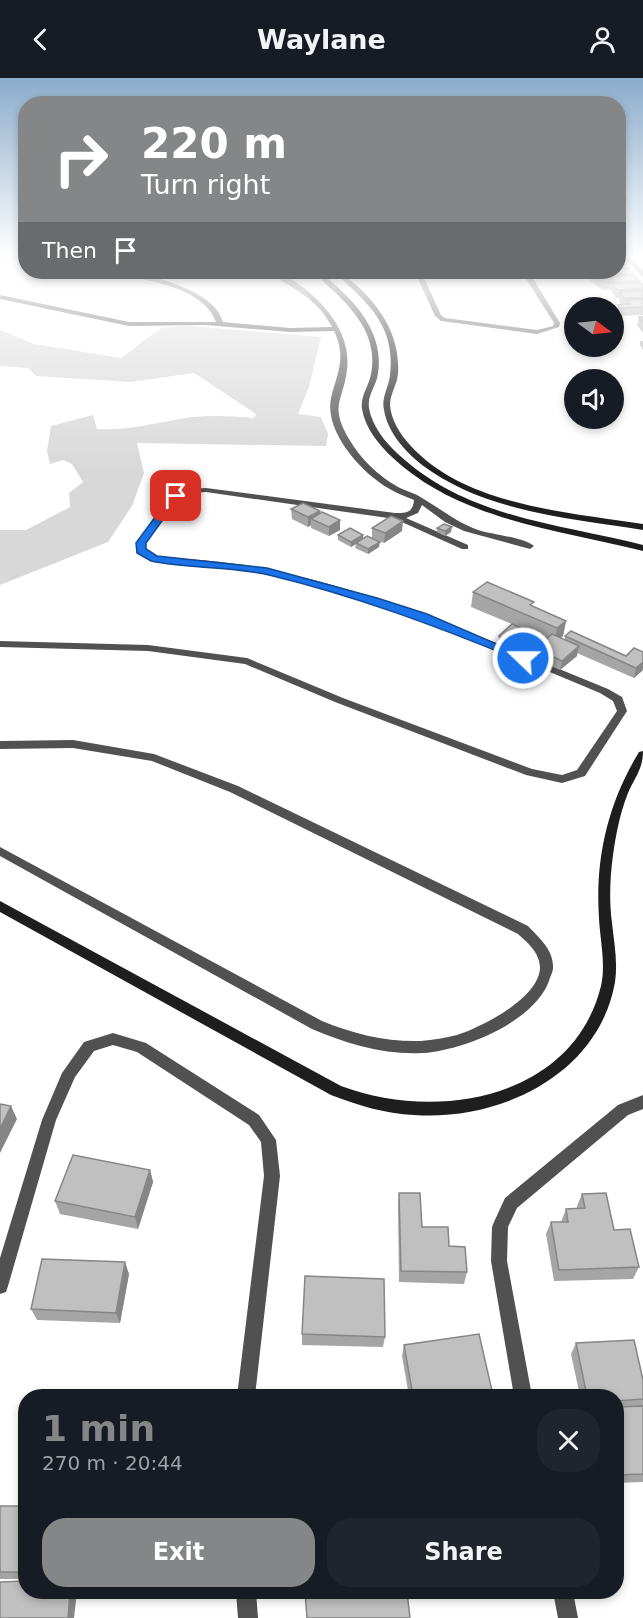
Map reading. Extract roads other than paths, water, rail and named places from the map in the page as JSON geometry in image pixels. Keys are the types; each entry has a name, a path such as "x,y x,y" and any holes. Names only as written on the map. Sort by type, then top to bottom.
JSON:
{"street":[{"path":"277,329 336,329 343,349 343,370 332,403 340,432 353,452 380,478 391,487 418,499 450,520 480,534 531,546"},
{"path":"366,329 374,353 375,374 365,403 370,423 383,443 412,471 472,505 532,525 643,549"},
{"path":"387,329 393,348 394,368 386,402 387,410 392,426 403,442 429,466 465,486 499,499 561,515 643,527"},
{"path":"512,329 537,332 553,329"},
{"path":"0,644 148,648 247,661 339,700 530,772 562,779 581,773 622,711 618,699 604,691 423,617 374,600 267,572 155,558 141,551 141,543 176,496 189,491 206,490 395,516 408,516 415,513 418,508 418,499"},
{"path":"532,525 560,525 564,519 561,515"},
{"path":"395,516 465,547"},
{"path":"0,745 73,744 130,753 154,758 234,789 524,930 543,949 547,970 536,992 524,1004 495,1026 478,1035 428,1046 376,1045 355,1040 317,1024 0,851"},
{"path":"0,906 324,1086 378,1104 418,1109 467,1107 490,1101 532,1084 550,1073 579,1047 599,1017 610,968 604,894 608,843 621,798 643,755"},
{"path":"0,1286 50,1120 69,1073 89,1046 113,1039 141,1047 254,1120 268,1140 272,1176 247,1389"},
{"path":"522,1389 499,1261 500,1227 511,1203 623,1110 643,1102"},
{"path":"247,1599 248,1618"},
{"path":"564,1599 568,1618"}]}
